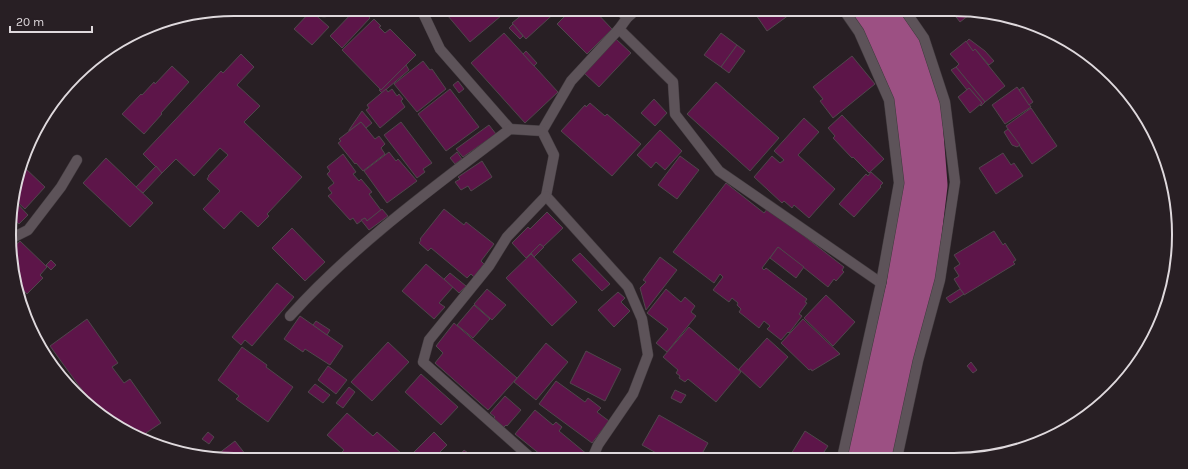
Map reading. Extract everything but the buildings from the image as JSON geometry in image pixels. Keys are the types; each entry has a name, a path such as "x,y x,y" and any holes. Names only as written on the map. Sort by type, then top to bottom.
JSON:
{"street":[{"path":"424,16 440,49 510,129"},
{"path":"843,453 881,283 899,183 889,100 859,32 848,16"},
{"path":"898,453 918,361 940,280 955,182 945,102 924,38 909,16"},
{"path":"542,131 571,81 619,29 627,18"},
{"path":"619,29 673,82 675,114 719,171 881,283"},
{"path":"290,316 313,291 393,219 510,129 542,131"},
{"path":"525,453 423,362 429,340 488,266 506,237 546,196 554,155 542,131"},
{"path":"16,236 28,230 61,187 77,160"},
{"path":"546,196 628,287 642,319 648,355 633,394 598,445 595,453"}],"waterway":[{"path":"870,453 911,285 923,185 917,109 892,35 879,16"}]}
